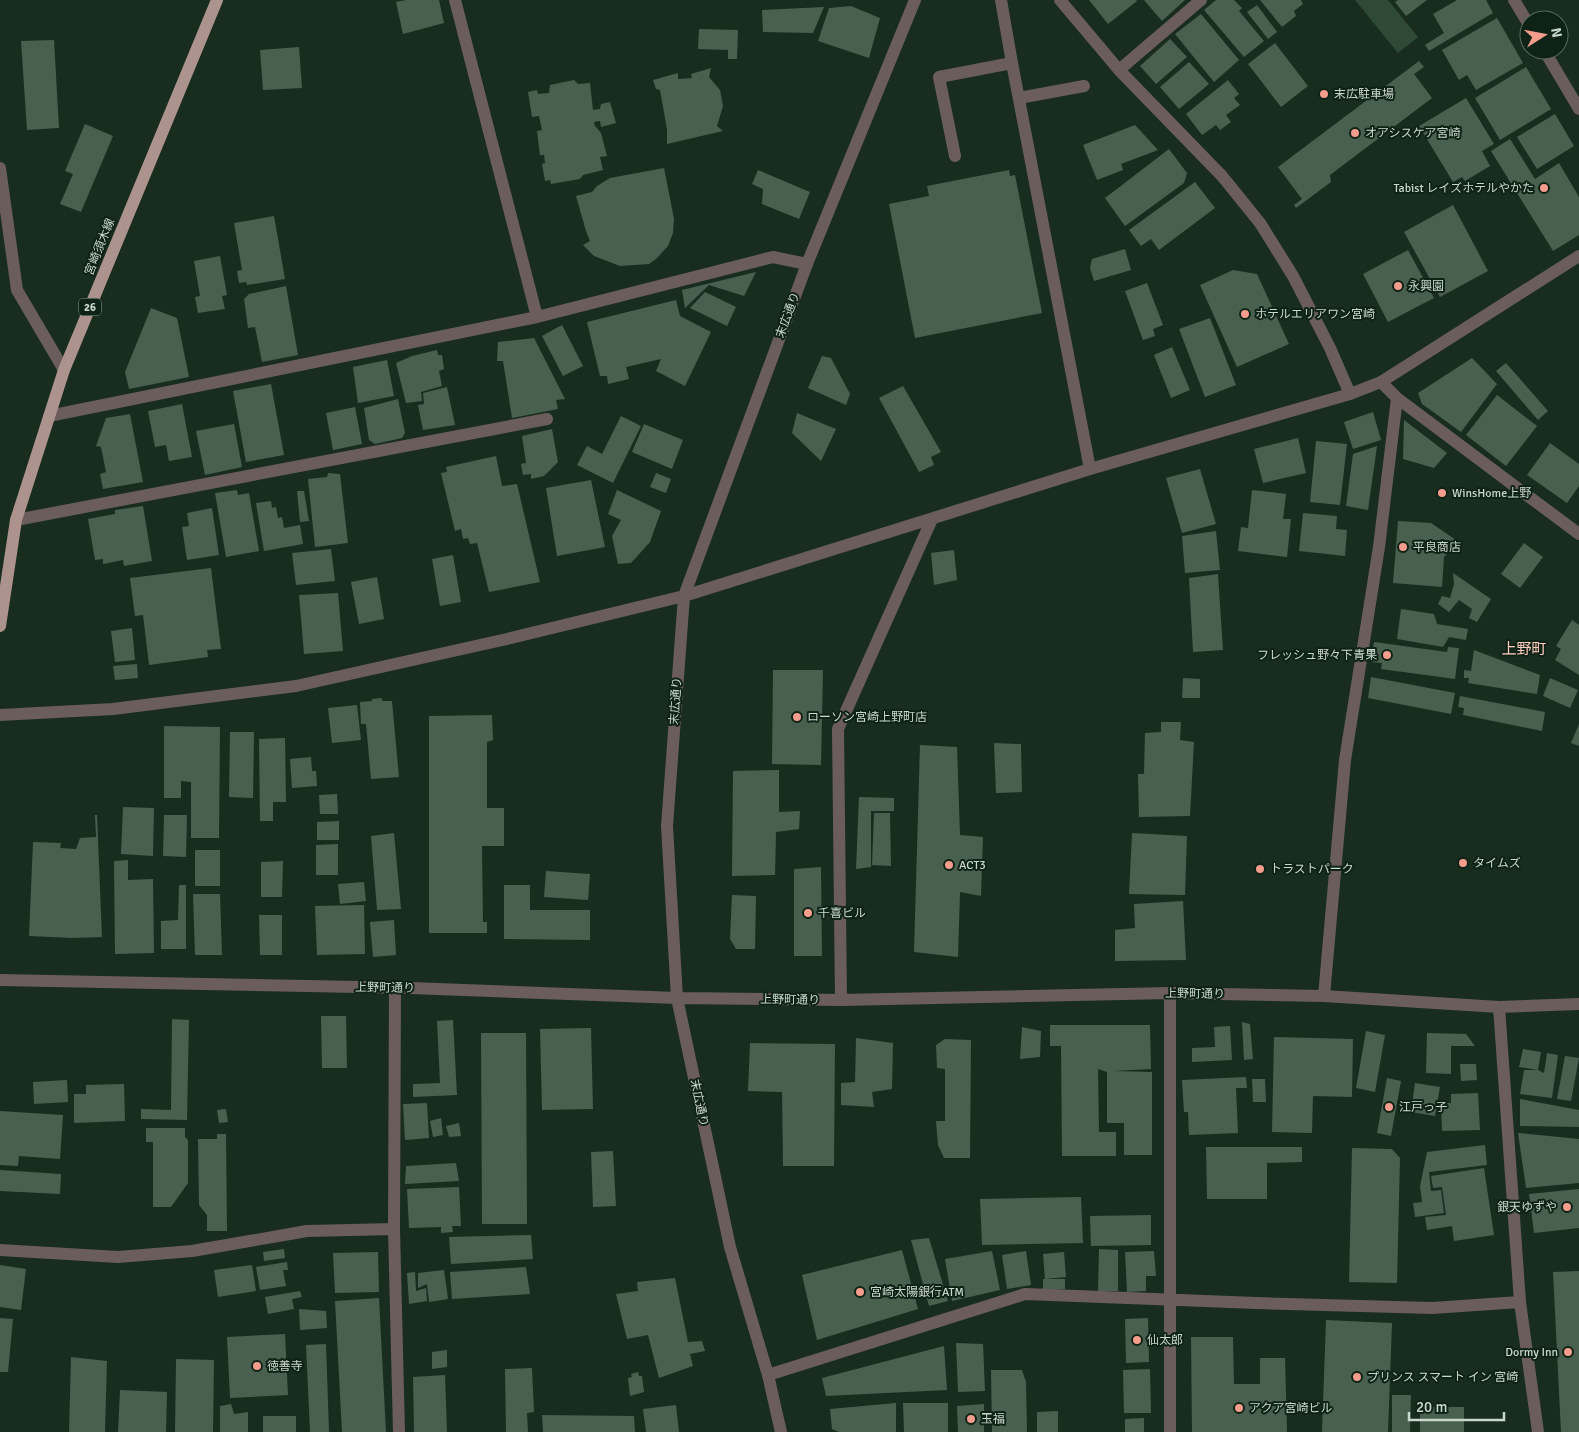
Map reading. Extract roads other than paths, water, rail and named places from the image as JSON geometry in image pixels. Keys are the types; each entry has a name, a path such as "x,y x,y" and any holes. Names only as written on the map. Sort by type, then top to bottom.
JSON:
{"main road":[{"name":"宮崎須木線","path":"0,626 16,520 64,370 217,0"}],"street":[{"path":"455,0 537,317"},
{"name":"末広通り","path":"781,1432 768,1375 730,1247 677,998 667,826 684,596 807,264 915,0"},
{"path":"1001,0 1090,469"},
{"path":"1060,0 1120,70 1222,176 1260,223 1293,276 1330,348 1350,394"},
{"path":"1120,70 1201,0"},
{"path":"1550,60 1579,109"},
{"path":"955,156 939,77 1012,63"},
{"path":"1019,98 1084,86"},
{"path":"0,168 17,290 64,370"},
{"path":"0,716 113,709 296,686 507,639 684,596 1090,469 1350,394 1381,382 1579,256"},
{"path":"49,416 537,317 772,257 807,264"},
{"path":"1381,382 1397,398 1579,534"},
{"path":"1324,996 1345,760 1379,547 1397,398"},
{"path":"16,520 547,419"},
{"path":"841,1000 838,729 932,519"},
{"name":"上野町通り","path":"0,980 395,988 677,998 841,1000 1170,993 1324,996 1499,1007 1579,1004"},
{"path":"395,988 394,1229 399,1432"},
{"path":"1170,993 1170,1432"},
{"path":"1499,1007 1520,1302 1538,1432"},
{"path":"0,1250 118,1257 192,1251 308,1231 394,1229"},
{"path":"768,1375 1025,1294 1432,1308 1520,1302"}],"place":[{"name":"末広駐車場","path":"1324,94"},
{"name":"オアシスケア宮崎","path":"1355,133"},
{"name":"Tabist レイズホテルやかた","path":"1544,188"},
{"name":"永興園","path":"1398,286"},
{"name":"ホテルエリアワン宮崎","path":"1245,314"},
{"name":"WinsHome上野","path":"1442,493"},
{"name":"平良商店","path":"1403,547"},
{"name":"フレッシュ野々下青果","path":"1387,655"},
{"name":"ローソン宮崎上野町店","path":"797,717"},
{"name":"タイムズ","path":"1463,863"},
{"name":"ACT3","path":"949,865"},
{"name":"トラストパーク","path":"1260,869"},
{"name":"千喜ビル","path":"808,913"},
{"name":"江戸っ子","path":"1389,1107"},
{"name":"銀天ゆずや","path":"1567,1207"},
{"name":"宮崎太陽銀行ATM","path":"860,1292"},
{"name":"仙太郎","path":"1137,1340"},
{"name":"Dormy Inn","path":"1568,1352"},
{"name":"徳善寺","path":"257,1366"},
{"name":"プリンス スマート イン 宮崎","path":"1357,1377"},
{"name":"アクア宮崎ビル","path":"1239,1408"},
{"name":"玉福","path":"971,1419"}],"district":[{"name":"上野町","path":"1524,649"}]}
